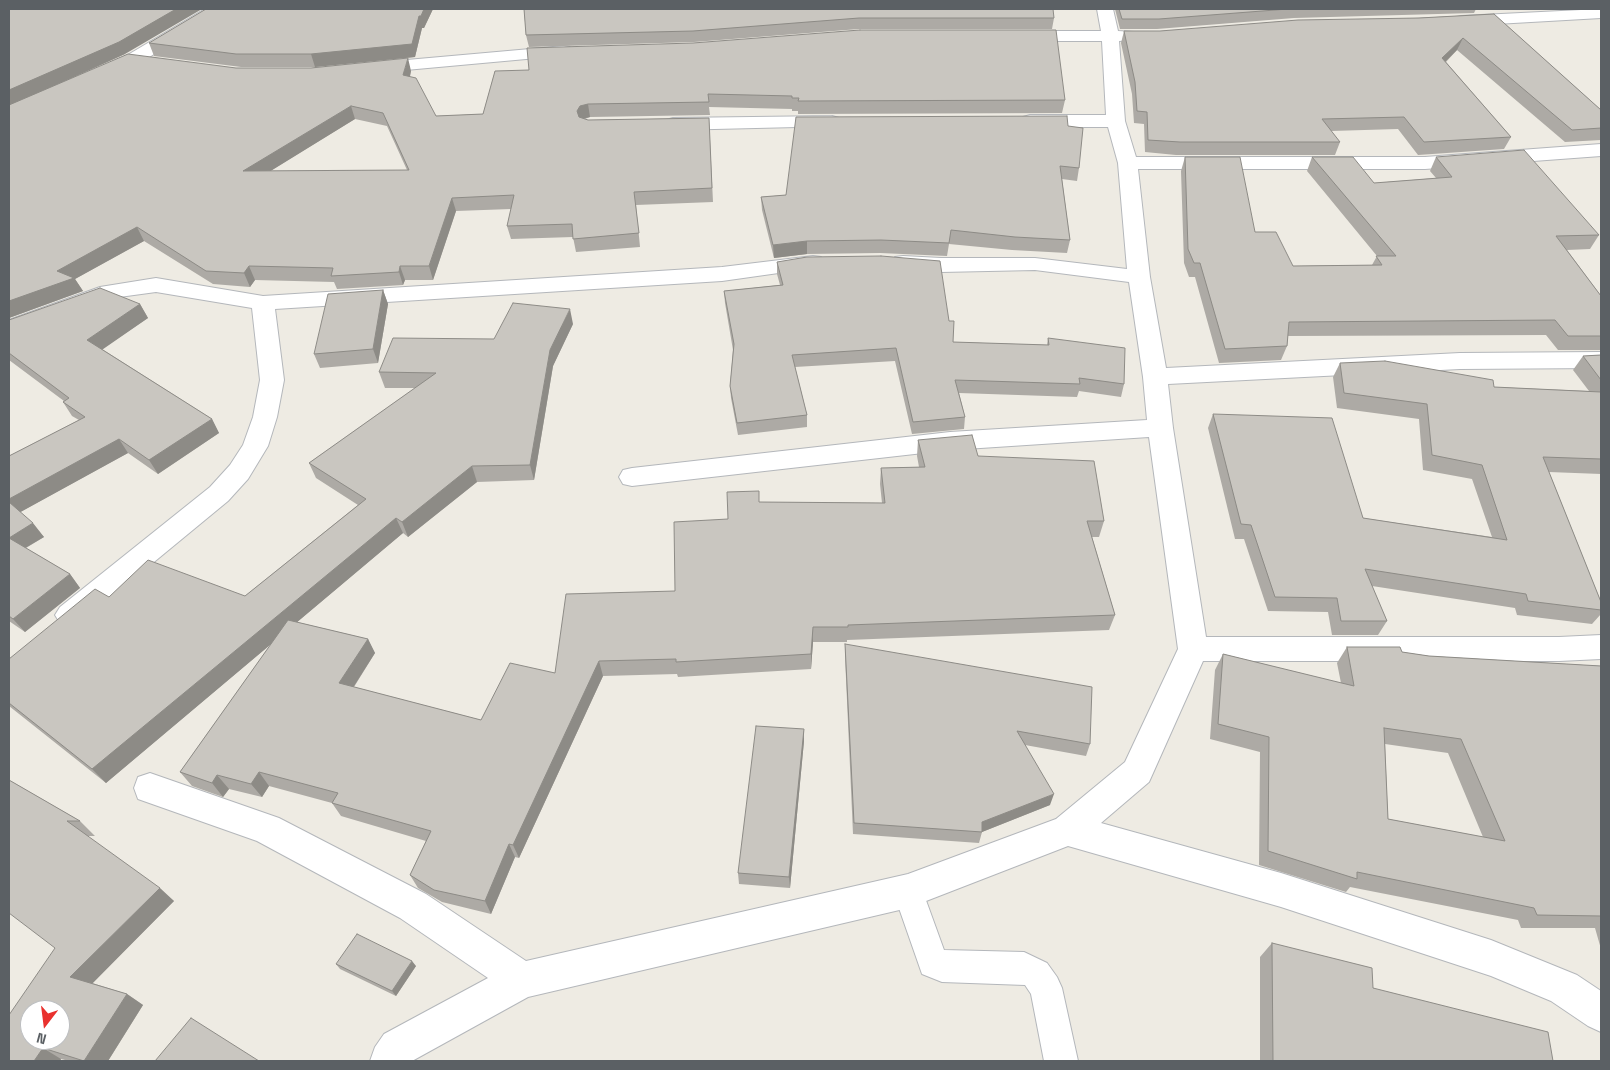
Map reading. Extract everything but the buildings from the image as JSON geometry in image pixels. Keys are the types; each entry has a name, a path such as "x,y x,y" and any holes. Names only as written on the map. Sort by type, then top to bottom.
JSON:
{"street":[{"path":"88,80 132,60 216,9"},
{"path":"389,1061 398,1048 522,980 908,891 1068,830 1137,772 1193,649 1139,276 1128,163 1116,122 1110,36 1105,9"},
{"path":"1441,22 1601,13"},
{"path":"1004,36 1148,36"},
{"path":"360,69 514,54 578,51"},
{"path":"132,60 162,64"},
{"path":"659,124 845,122"},
{"path":"1010,122 1116,122"},
{"path":"1128,163 1425,163 1601,150"},
{"path":"9,328 108,292 156,285 263,303 382,298 594,281 722,274 807,262 834,261"},
{"path":"880,261 941,265 1035,264 1139,276"},
{"path":"54,628 219,494 243,466 255,446 265,417 272,380 263,303"},
{"path":"1155,377 1460,361 1601,360"},
{"path":"632,477 950,441 1160,428"},
{"path":"1193,649 1559,649 1601,647"},
{"path":"150,788 267,829 412,906 522,980"},
{"path":"1068,830 1281,890 1491,958 1564,988 1601,1014"}],"lane":[{"path":"908,891 933,962 942,966 1024,968 1036,974 1046,988 1061,1061"}]}
